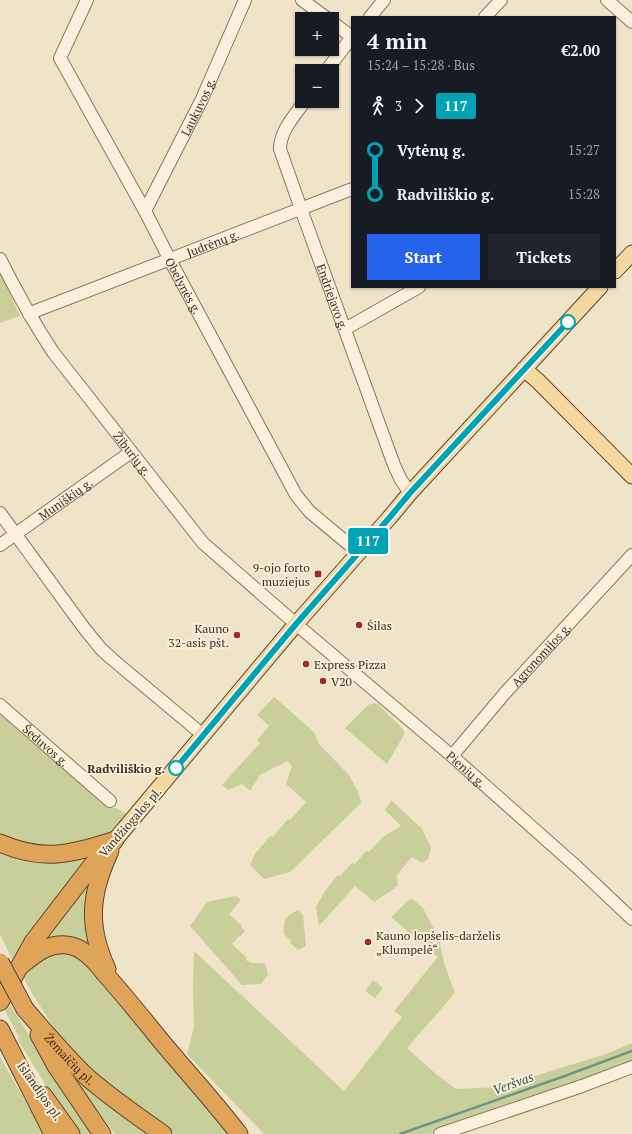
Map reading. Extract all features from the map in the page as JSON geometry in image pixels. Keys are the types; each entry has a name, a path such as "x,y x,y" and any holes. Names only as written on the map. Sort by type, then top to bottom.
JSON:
{"highway":[{"path":"0,843 30,853 58,855 81,851 116,840"},
{"path":"113,982 102,958 94,928 93,914 99,876 116,840"},
{"name":"Vandžiogalos pl.","path":"0,1002 33,942 92,864 116,840"},
{"path":"18,968 39,951 52,946 67,945 82,950 91,957 113,982 239,1134"},
{"name":"Žemaičių pl.","path":"0,962 25,1009 86,1076 108,1095 163,1134"},
{"path":"25,1009 56,1066 102,1134"},
{"path":"0,1028 54,1134"},
{"name":"Islandijos pl.","path":"10,1047 71,1134"},
{"path":"222,1112 246,1134"}],"main road":[{"path":"616,267 632,253"},
{"name":"Vandžiogalos pl.","path":"116,840 358,552 410,493 599,288"},
{"path":"524,369 538,381 632,476"}],"street":[{"name":"Obelynės g.","path":"87,0 60,58 145,211 296,495 310,512 358,552"},
{"name":"Laukuvos g.","path":"145,211 202,99 245,0"},
{"path":"302,0 318,12"},
{"path":"371,16 384,0"},
{"path":"486,16 501,0"},
{"path":"607,0 632,22"},
{"path":"339,27 351,36"},
{"path":"331,64 351,38"},
{"name":"Endriejavo g.","path":"300,108 285,129 281,140 281,151 394,465 401,480 410,493"},
{"name":"Judrėnų g.","path":"29,314 351,189"},
{"name":"Žiburių g.","path":"0,259 29,314 53,352 203,543 296,624"},
{"path":"345,329 417,288"},
{"name":"Muniškių g.","path":"0,545 131,452"},
{"path":"0,513 101,649 203,735"},
{"name":"Agronomijos g.","path":"452,756 505,694 632,555"},
{"name":"Pienių g.","path":"296,624 452,756 578,868 632,919"},
{"name":"Šeduvos g.","path":"0,705 110,801"},
{"path":"440,1134 582,1086 632,1067"}],"green space":[{"path":"0,271 20,316 0,323"},
{"path":"274,697 314,732 319,744 349,775 358,792 361,803 290,872 264,879 250,865 255,854 270,836 273,837 288,819 290,820 306,802 286,784 292,766 288,761 260,775 250,791 242,784 228,790 222,785 260,743 257,740 269,726 257,715"},
{"path":"374,703 378,704 404,730 404,735 387,764 345,728 368,705"},
{"path":"0,714 109,808 117,808 128,815 115,829 98,841 53,851 0,839"},
{"path":"391,800 422,829 431,847 428,859 422,863 412,857 397,875 398,886 374,902 355,886 319,926 316,907 326,889 338,875 340,876 352,863 355,864 366,851 369,852 383,837 401,826 385,810"},
{"path":"0,847 96,852 14,964 0,934"},
{"path":"98,862 95,953 36,945"},
{"path":"236,896 241,900 229,914 242,926 241,927 245,931 232,944 247,958 246,960 251,963 265,963 268,974 261,984 242,985 190,926 207,902"},
{"path":"411,898 423,908 439,939 444,963 455,993 407,1048 436,1074 456,1089 499,1087 606,1054 632,1043 632,1063 429,1134 264,1134 187,1054 194,1027 194,951 344,1091 402,1017 394,1011 438,957 391,917"},
{"path":"298,910 303,915 306,946 298,950 290,943 291,941 284,934 284,929 286,919"},
{"path":"61,949 88,958 230,1134 176,1134 134,1106 77,1057 61,1039 22,975 38,958"},
{"path":"373,980 383,988 375,998 365,991"},
{"path":"11,1005 69,1102 93,1134 79,1134 56,1102 18,1040 19,1037 5,1011"},
{"path":"0,1056 3,1062 44,1134 0,1134"},
{"path":"75,1073 153,1134 115,1134 81,1089"}],"waterway":[{"name":"Veršvas","path":"400,1134 632,1051"}],"bus line":[{"name":"117","path":"176,768 296,624 410,493 568,322"}],"place":[{"name":"9-ojo forto muziejus","path":"318,574"},
{"name":"Šilas","path":"359,625"},
{"name":"Kauno 32-asis pšt.","path":"237,635"},
{"name":"Express Pizza","path":"306,664"},
{"name":"V20","path":"323,681"},
{"name":"Radviliškio g.","path":"176,768"},
{"name":"Kauno lopšelis-darželis „Klumpelė“","path":"368,942"}]}
